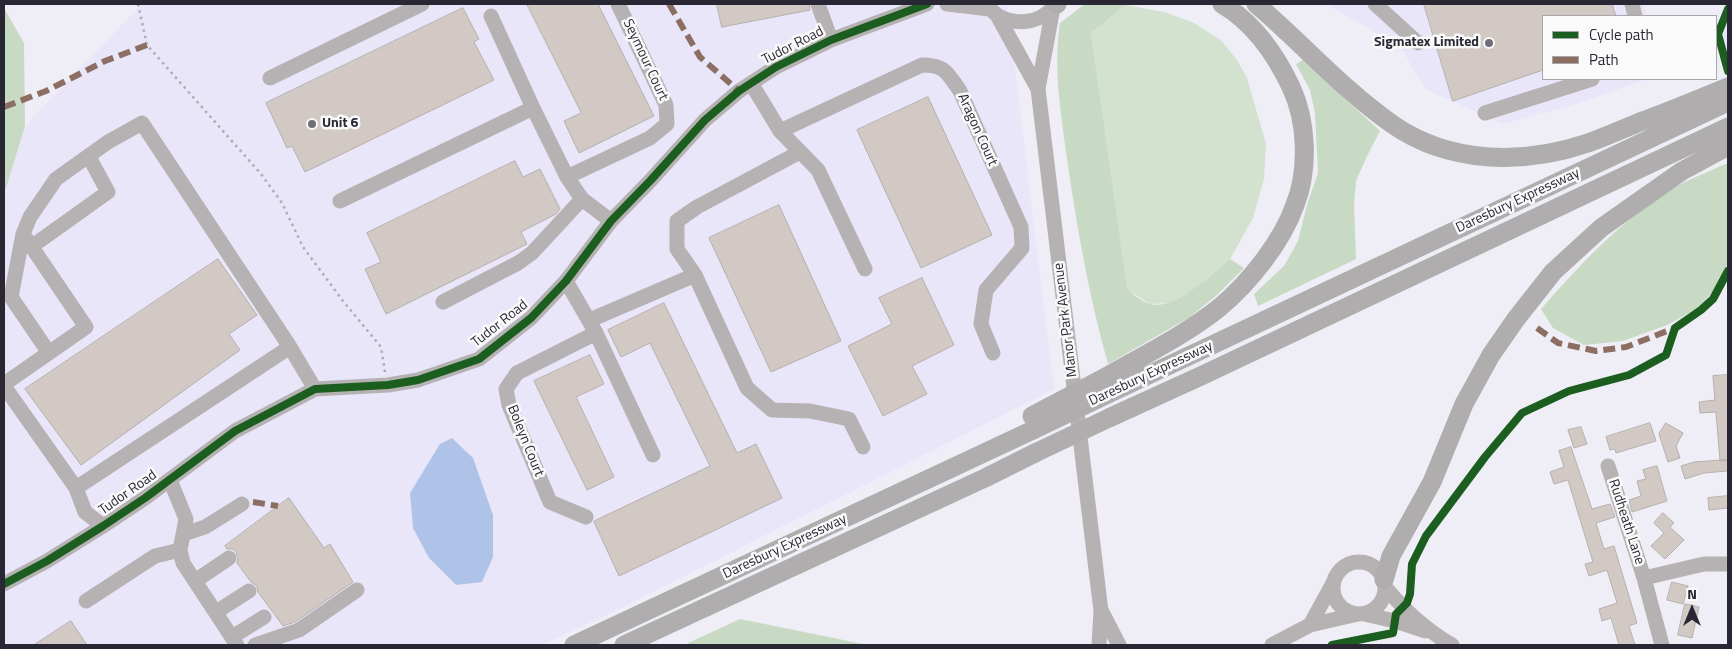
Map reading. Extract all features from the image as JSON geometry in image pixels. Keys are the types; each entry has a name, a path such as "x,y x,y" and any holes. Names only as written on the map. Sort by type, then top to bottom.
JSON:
{"main road":[{"path":"1107,385 1219,308 1252,277 1278,240 1296,205 1303,173 1303,134 1297,100 1279,62 1259,34 1233,10 1222,4"},
{"path":"1256,4 1288,31 1364,103 1394,125 1418,139 1440,147 1481,157 1509,158 1542,155 1586,144 1728,88"},
{"name":"Daresbury Expressway","path":"574,645 946,470 1107,385 1728,102"},
{"name":"Daresbury Expressway","path":"624,645 985,478 1035,452 1203,375 1728,127"},
{"path":"1385,584 1391,556 1432,482 1464,404 1491,355 1516,319 1553,272 1601,228 1682,171 1728,146"}],"street":[{"path":"270,78 422,4"},
{"name":"Seymour Court","path":"567,177 650,138 667,124 666,105 618,4"},
{"path":"818,4 831,40"},
{"name":"Tudor Road","path":"4,584 47,561 103,526 170,480 235,431 315,388 388,385 418,380 479,358 531,318 566,281 611,221 705,120 751,83 776,67 831,40 927,4"},
{"path":"947,4 991,9 1008,20 1020,22 1032,21 1044,16 1055,5"},
{"path":"1375,4 1418,43"},
{"name":"Manor Park Avenue","path":"1055,5 1038,89 1101,611 1099,645"},
{"name":"Manor Park Avenue","path":"991,9 1038,89"},
{"path":"491,16 532,108 567,177 582,199 611,221"},
{"name":"Aragon Court","path":"780,131 922,65 935,65 946,71 960,91 1021,227 1022,248 986,290 981,324 992,353"},
{"path":"1485,113 1589,80"},
{"path":"751,83 780,131 818,170 865,269"},
{"path":"340,200 532,108"},
{"path":"49,353 11,297 22,234 30,217 56,179 108,142 142,123 315,388"},
{"path":"800,152 697,207 677,221 677,249 695,276 747,388 772,410 810,411 849,419 863,447"},
{"path":"31,247 108,192 88,157"},
{"path":"443,302 518,263 532,253 582,199"},
{"path":"22,234 86,327 4,385 76,488 85,512 103,526"},
{"name":"Boleyn Court","path":"586,517 550,502 509,405 506,389 516,373 593,326 695,276"},
{"path":"566,281 593,326 653,455"},
{"path":"76,488 290,347"},
{"name":"Rudheath Lane","path":"1608,466 1644,578 1662,645"},
{"path":"170,480 186,519 180,550 183,563 235,641 264,617"},
{"path":"184,534 205,527 242,504"},
{"path":"86,600 155,556 180,550"},
{"path":"195,581 229,558"},
{"path":"1310,625 1337,574 1350,564 1366,563 1380,573 1385,584 1402,608 1434,634 1452,645"},
{"name":"Rudheath Lane","path":"1644,578 1704,564 1728,564"},
{"path":"1334,582 1334,597 1343,609 1395,621 1434,634"},
{"path":"1272,645 1310,625 1371,612 1382,602 1385,584"},
{"path":"254,645 299,630 357,590"},
{"path":"216,612 250,591"},
{"name":"Manor Park Avenue","path":"1101,611 1119,645"}],"path":[{"path":"138,4 147,45 261,174 282,203 302,247 381,347 388,385"}],"shaded area":[{"path":"142,4 1007,4 1054,389 621,608 542,645 4,645 4,195 25,126"},
{"path":"1326,4 1644,4 1647,15 1542,15 1542,80 1644,80 1573,105 1503,124 1425,89 1400,46"},
{"path":"1728,9 1728,55 1724,57 1718,34"}],"green space":[{"path":"1085,4 1126,5 1091,33 1127,289 1144,302 1160,305 1182,297 1193,290 1230,259 1244,268 1217,295 1190,317 1108,364 1089,287 1079,236 1062,125 1059,91 1057,57 1060,23"},
{"path":"1126,5 1164,12 1192,22 1221,40 1237,60 1247,78 1266,144 1264,179 1253,218 1230,259 1195,289 1170,303 1150,304 1126,289 1091,33"},
{"path":"4,8 24,43 25,126 4,195"},
{"path":"1305,59 1380,131 1356,181 1354,205 1356,259 1258,306 1254,294 1284,266 1298,241 1307,205 1318,173 1315,113 1310,90 1296,64"},
{"path":"1728,163 1728,263 1715,289 1698,308 1667,325 1623,341 1584,345 1553,328 1541,309 1590,256 1625,224 1663,195 1683,183"},
{"path":"740,619 868,645 684,645"}],"water":[{"path":"452,438 473,458 493,515 493,557 482,582 456,585 429,558 413,528 410,493 440,444"}],"building":[{"path":"527,4 598,4 654,116 579,153 564,121 581,113"},
{"path":"717,4 809,4 810,10 722,27"},
{"name":"Sigmatex Limited","path":"1424,4 1612,4 1616,15 1542,15 1542,70 1453,101"},
{"path":"463,8 479,39 474,42 494,80 305,172 292,146 287,148 266,103"},
{"path":"928,97 992,235 921,268 857,130"},
{"path":"515,161 523,177 540,169 560,209 556,214 521,232 527,244 386,314 365,269 381,262 367,233"},
{"path":"779,205 841,341 771,372 709,238"},
{"path":"218,259 257,315 229,334 240,350 81,465 25,389"},
{"path":"922,278 954,345 912,366 927,394 883,416 848,346 892,324 879,298"},
{"path":"664,303 737,453 756,444 782,498 619,576 594,521 710,466 650,343 621,357 608,330"},
{"path":"590,355 604,384 576,397 614,477 587,490 534,381"},
{"path":"1728,375 1728,460 1720,461 1716,412 1700,413 1699,402 1715,400 1713,376"},
{"path":"1650,423 1656,441 1616,453 1615,449 1610,450 1606,437"},
{"path":"1666,423 1683,433 1676,446 1680,458 1668,462 1659,434"},
{"path":"1581,427 1587,444 1574,448 1568,430"},
{"path":"1571,447 1592,509 1610,504 1615,517 1596,523 1604,549 1614,546 1637,623 1629,626 1635,645 1619,645 1611,618 1602,621 1599,609 1617,603 1607,570 1589,576 1585,564 1593,562 1568,480 1554,484 1550,472 1564,467 1559,451"},
{"path":"1728,460 1728,471 1704,473 1685,479 1681,466 1694,462"},
{"path":"1657,466 1667,501 1632,512 1629,500 1641,496 1637,481 1646,479 1643,470"},
{"path":"1728,496 1728,508 1709,510 1708,498"},
{"path":"289,498 324,548 330,544 353,582 295,622 283,626 258,592 257,586 251,582 237,563 236,552 233,549 227,549 225,546"},
{"path":"1663,513 1674,523 1670,527 1684,540 1665,559 1651,546 1664,533 1654,523"},
{"path":"1672,582 1688,586 1683,604 1667,600"},
{"path":"1685,604 1699,607 1692,638 1678,635"},
{"path":"71,621 87,645 34,645"}],"marked path":[{"path":"669,4 700,57 739,91"},
{"path":"4,107 46,91 105,61 147,45"},
{"path":"1537,328 1558,343 1596,351 1626,347 1675,328"},
{"path":"253,502 278,506"}],"cycle path":[{"path":"4,584 47,561 103,526 145,498 235,431 315,389 388,385 418,380 479,359 531,318 566,281 611,221 705,120 739,91 776,67 831,40 927,4"},
{"path":"1728,9 1718,34 1728,71"},
{"path":"1332,645 1393,633 1396,614 1407,603 1410,594 1412,564 1426,536 1485,457 1522,413 1569,391 1629,375 1666,355 1675,328 1713,299 1728,271"}],"place":[{"name":"Sigmatex Limited","path":"1489,43"},
{"name":"Unit 6","path":"312,124"}]}
